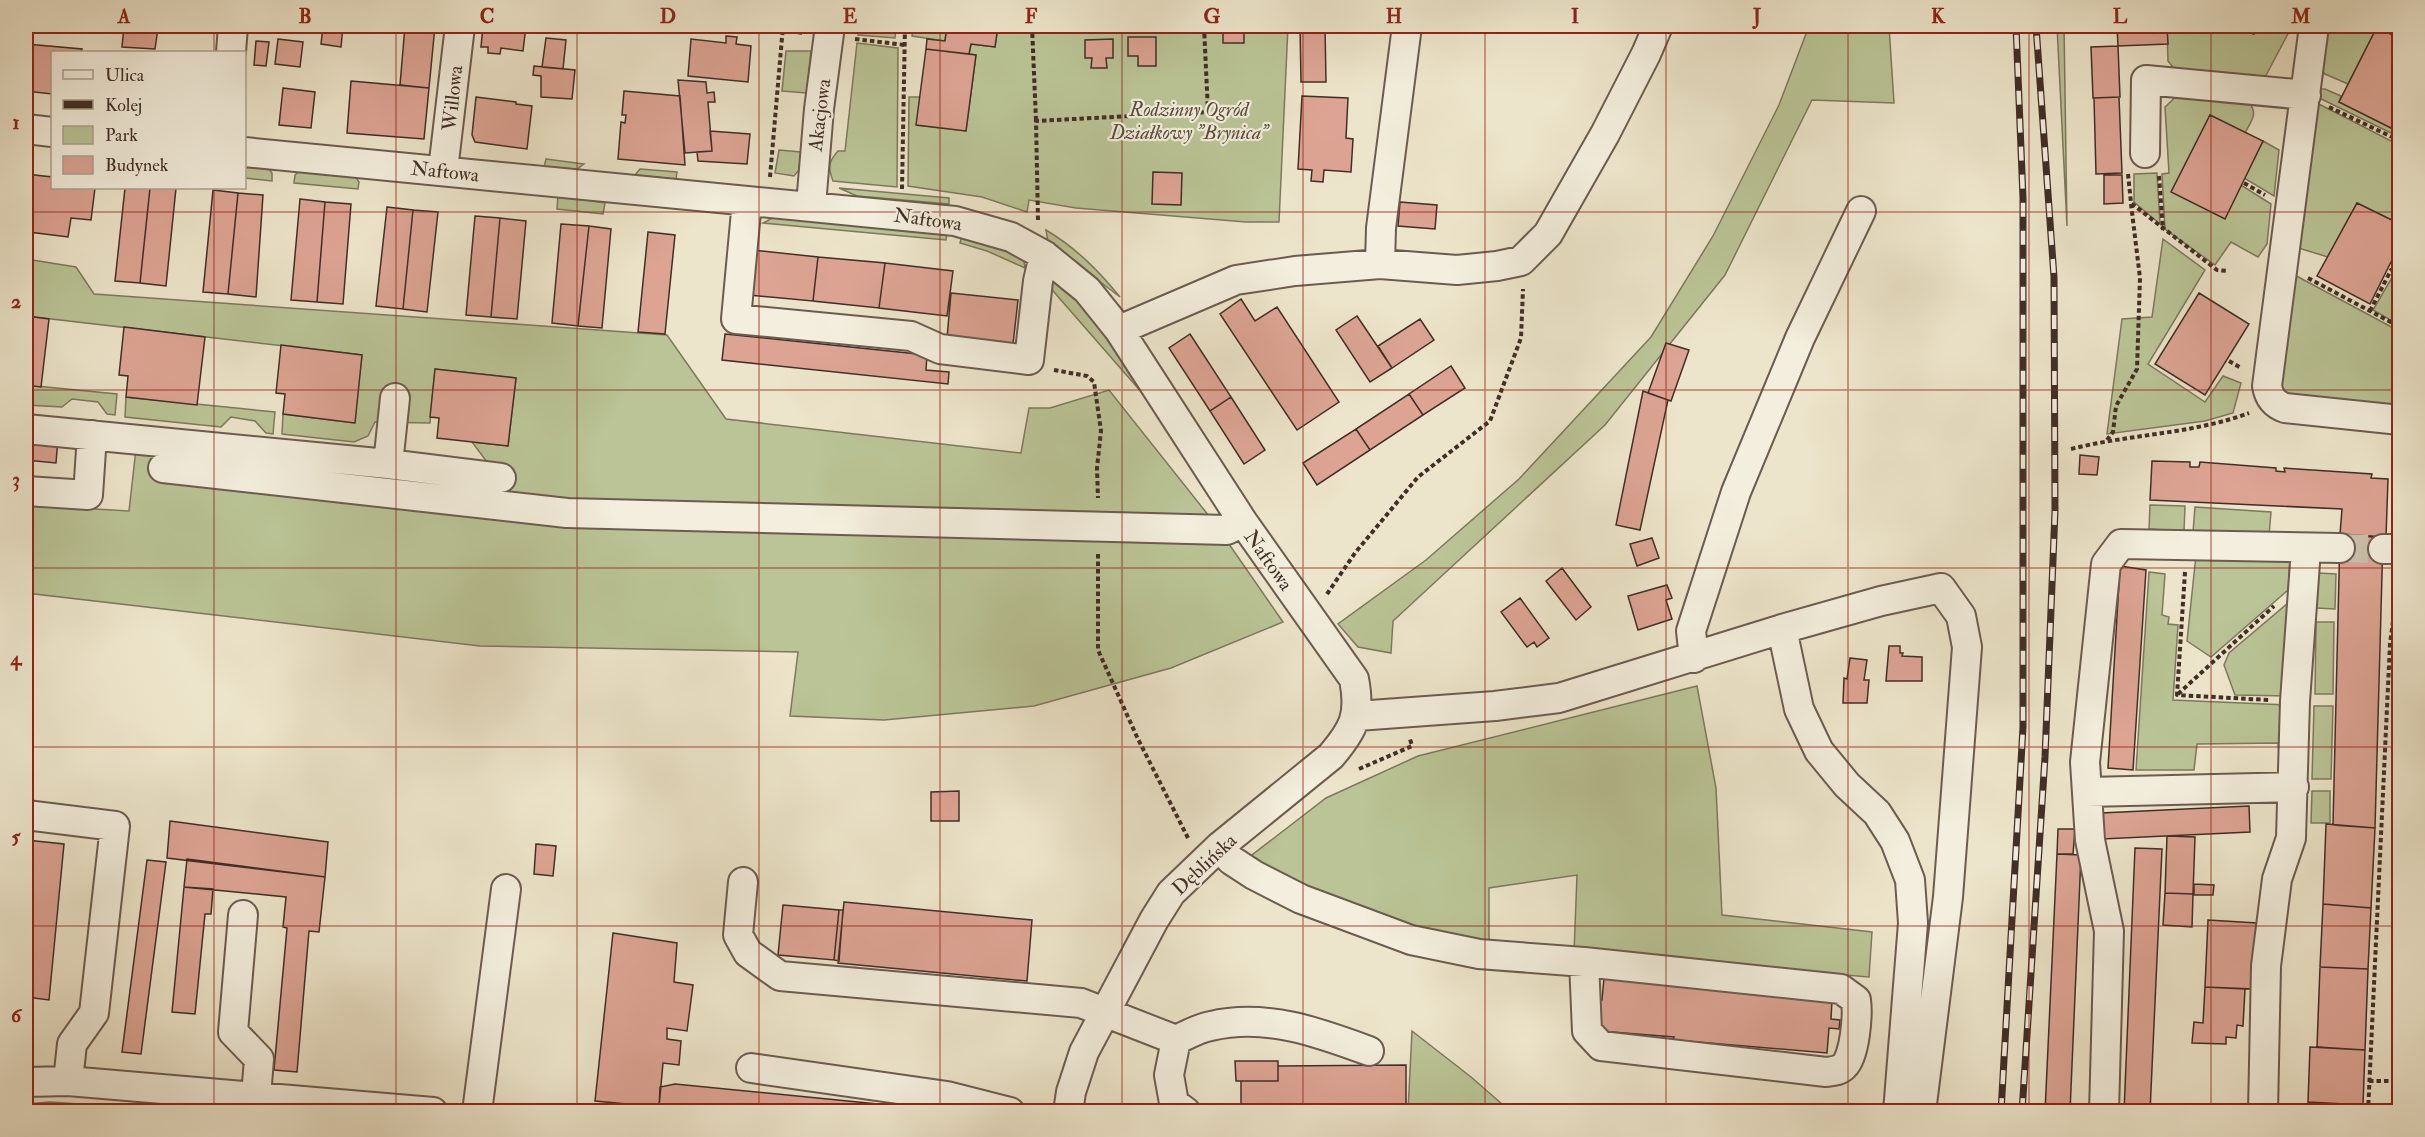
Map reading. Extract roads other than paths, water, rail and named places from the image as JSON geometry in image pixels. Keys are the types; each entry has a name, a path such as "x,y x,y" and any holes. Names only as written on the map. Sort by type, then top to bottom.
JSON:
{"street":[{"path":"231,51 234,26"},
{"name":"Willowa","path":"443,170 460,26"},
{"name":"Akacjowa","path":"811,205 819,109 830,26"},
{"path":"1380,264 1381,228 1407,26"},
{"path":"1119,330 1236,280 1295,271 1380,264 1457,270 1521,261 1548,234 1610,124 1658,26"},
{"path":"2314,26 2283,265 2271,395 2285,408 2400,420"},
{"path":"2145,153 2146,80 2306,95"},
{"path":"26,129 51,132"},
{"name":"Naftowa","path":"246,152 747,201 811,205 955,221 1011,237 1044,255 1087,290 1119,330 1243,522 1353,680 1358,699 1357,716"},
{"path":"747,201 736,318 911,336 940,349 1029,360 1038,281 1044,255"},
{"path":"1694,658 1691,631 1736,492 1800,338 1861,211"},
{"path":"388,464 395,398"},
{"path":"26,429 388,464 501,478"},
{"path":"26,491 88,495 92,435"},
{"path":"163,468 567,513 1227,530 1243,522"},
{"path":"2104,1112 2109,932 2090,840 2085,762 2106,564 2121,544 2340,548"},
{"path":"2263,1112 2266,966 2277,879 2291,838 2295,701 2306,549"},
{"path":"1357,716 1495,706 1559,698 1782,629 1881,601 1941,588 1961,616 1967,647 1948,897 1921,1112"},
{"path":"1782,629 1799,709 1819,750 1847,785 1877,813 1895,841 1910,880 1913,923 1898,1112"},
{"name":"Dęblińska","path":"1068,1112 1071,1092 1084,1052 1104,1011 1171,893 1207,847 1331,756 1346,738 1357,716"},
{"path":"2087,792 2294,787"},
{"path":"26,815 116,826 94,1013 72,1044 68,1081"},
{"path":"1207,847 1301,899 1412,940 1479,954 1584,962 1841,989 1856,1000 1858,1014 1849,1060 1838,1071 1826,1072 1601,1046 1587,1030 1584,962"},
{"path":"743,882 738,935 748,952 780,976 1081,1003 1176,1040 1209,1026 1242,1021 1297,1026 1369,1051"},
{"path":"477,1112 506,890"},
{"path":"243,915 233,1032 259,1059 256,1096"},
{"path":"1176,1040 1169,1075 1174,1103 1186,1112"},
{"path":"751,1068 947,1096 1010,1112"},
{"path":"26,1082 68,1081 433,1112"}],"tunnel":[{"path":"2340,548 2383,549"}],"tram line":[{"path":"2399,1112 2400,1085"}],"railway":[{"path":"2001,1112 2023,727 2023,198 2016,26"},
{"path":"2022,1112 2045,757 2055,511 2054,277 2036,26"}],"park label":[{"name":"Rodzinny Ogród Działkowy \"Brynica\"","path":"1189,120"}]}
